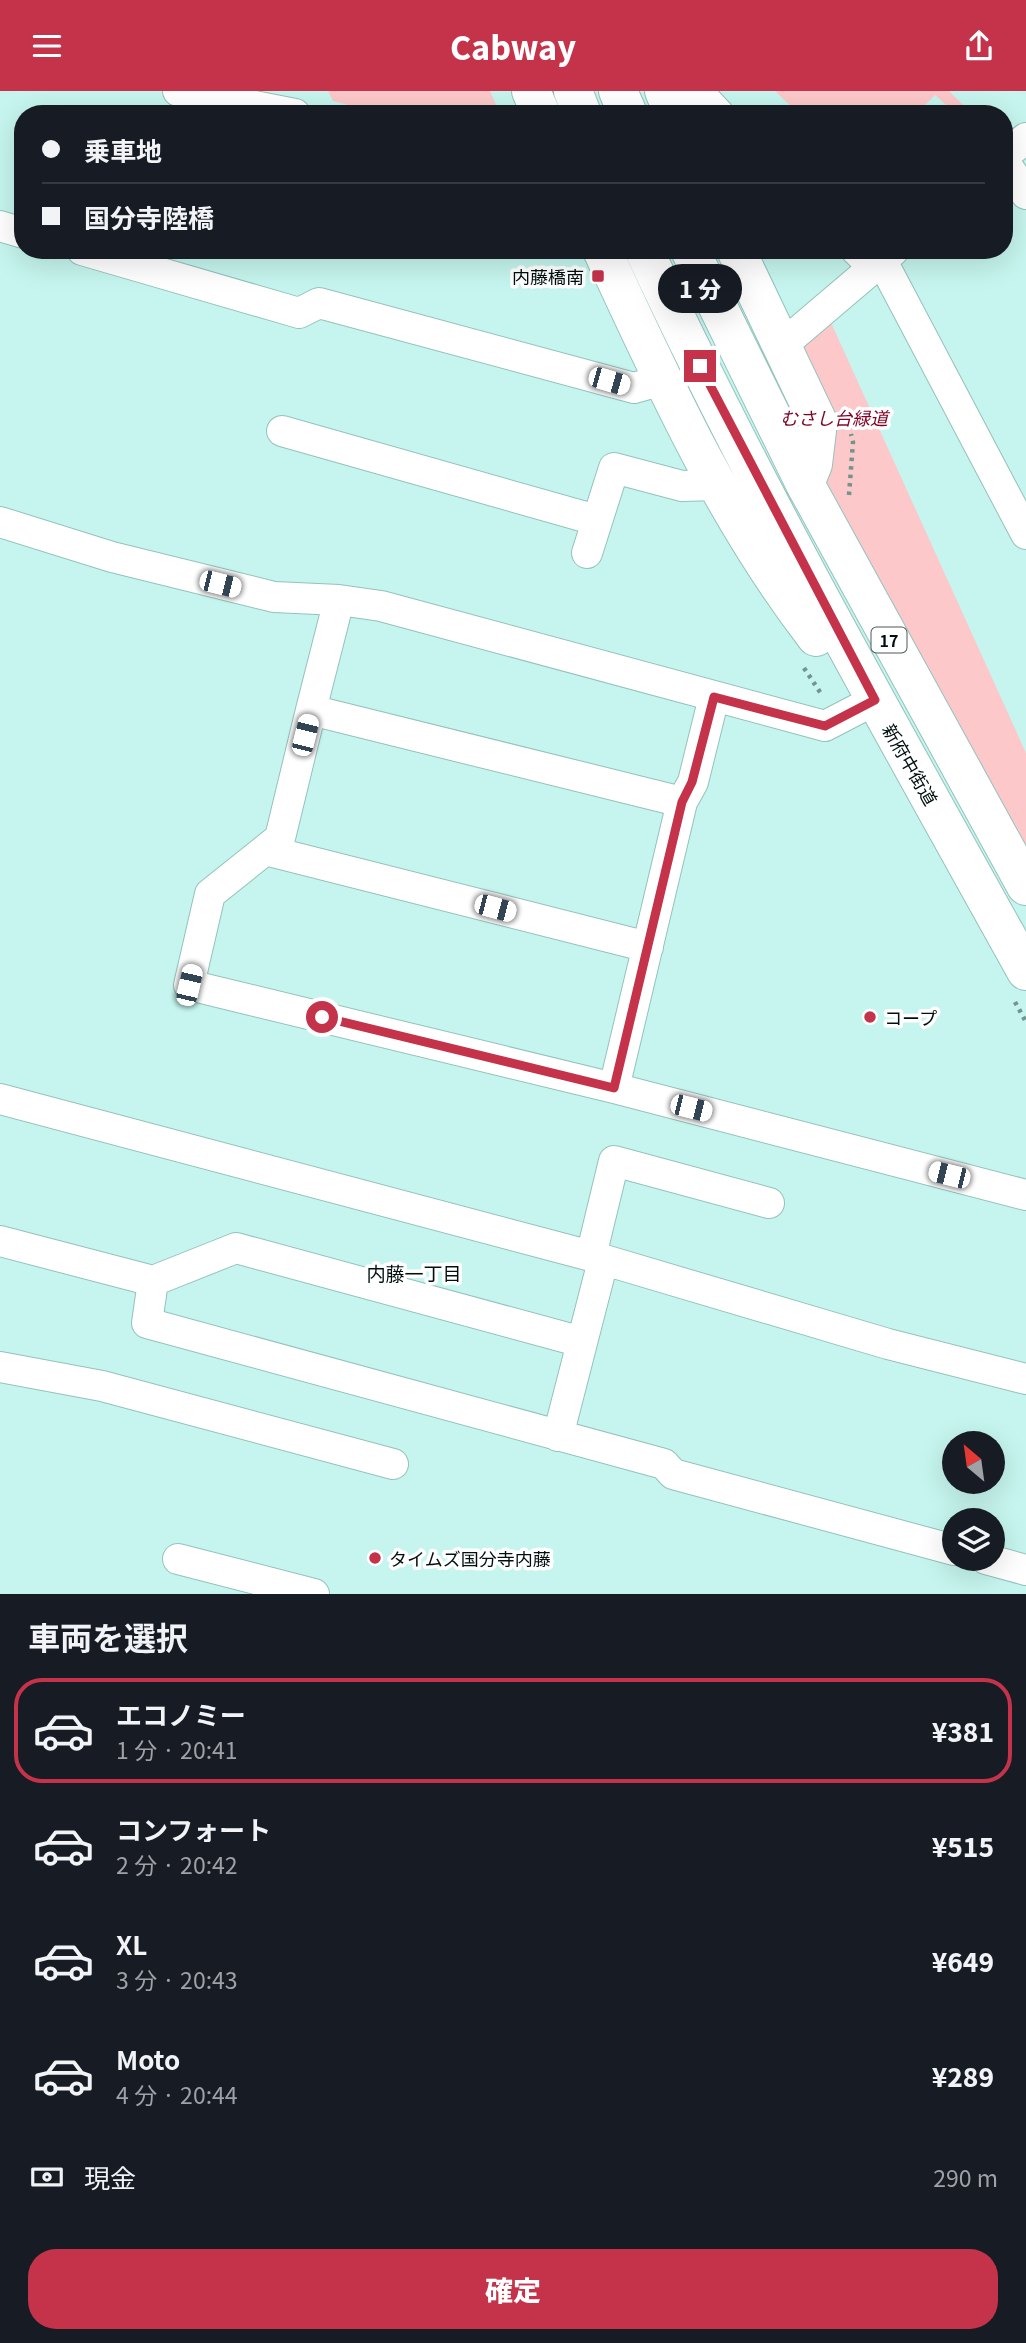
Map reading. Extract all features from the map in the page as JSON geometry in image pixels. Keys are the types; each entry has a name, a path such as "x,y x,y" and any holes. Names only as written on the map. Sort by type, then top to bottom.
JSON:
{"main road":[{"name":"17","path":"606,259 662,380 716,485 815,635 875,700"},
{"name":"新府中街道","path":"649,259 720,408 875,700 1026,971"},
{"name":"17","path":"694,259 805,484 1025,883"},
{"path":"740,259 818,422 813,464 805,484"}],"street":[{"path":"178,91 249,105"},
{"path":"1013,150 1026,138"},
{"path":"1013,173 1026,194"},
{"path":"113,259 299,313 319,303 634,388 662,380"},
{"path":"780,347 874,259"},
{"path":"877,259 1026,534"},
{"path":"282,431 596,520"},
{"path":"587,553 614,468 682,487 716,485"},
{"path":"0,522 112,557 274,597 339,600 381,606 825,726 875,700"},
{"path":"339,600 280,838 211,894 189,985 614,1088 1026,1195"},
{"path":"614,1088 682,802 692,782 714,697"},
{"path":"311,709 682,802"},
{"path":"265,850 648,947"},
{"path":"0,1098 597,1259 888,1344 1026,1379"},
{"path":"558,1436 582,1342 614,1161 769,1203"},
{"path":"0,1241 153,1281 236,1248 582,1342"},
{"path":"153,1281 147,1323 664,1464 673,1474 942,1548"},
{"path":"0,1367 102,1386 393,1464"},
{"path":"178,1559 314,1594"},
{"path":"1005,1564 1026,1570"}],"path":[{"path":"849,430 853,442 849,501"}],"green space":[{"path":"328,91 490,91 496,105 348,105 333,101"},
{"path":"775,91 949,91 963,105 946,105 935,95 925,105 790,105"},
{"name":"むさし台緑道","path":"828,316 1026,753 1026,865 796,423 793,389 783,358"}],"place":[{"name":"内藤橋南","path":"598,276"},
{"name":"コープ","path":"870,1017"},
{"name":"タイムズ国分寺内藤","path":"375,1558"}],"district":[{"name":"内藤一丁目","path":"414,1272"}],"route":[{"path":"322,1017 614,1088 682,802 692,782 714,697 825,726 875,700 790,543 700,366"}]}
